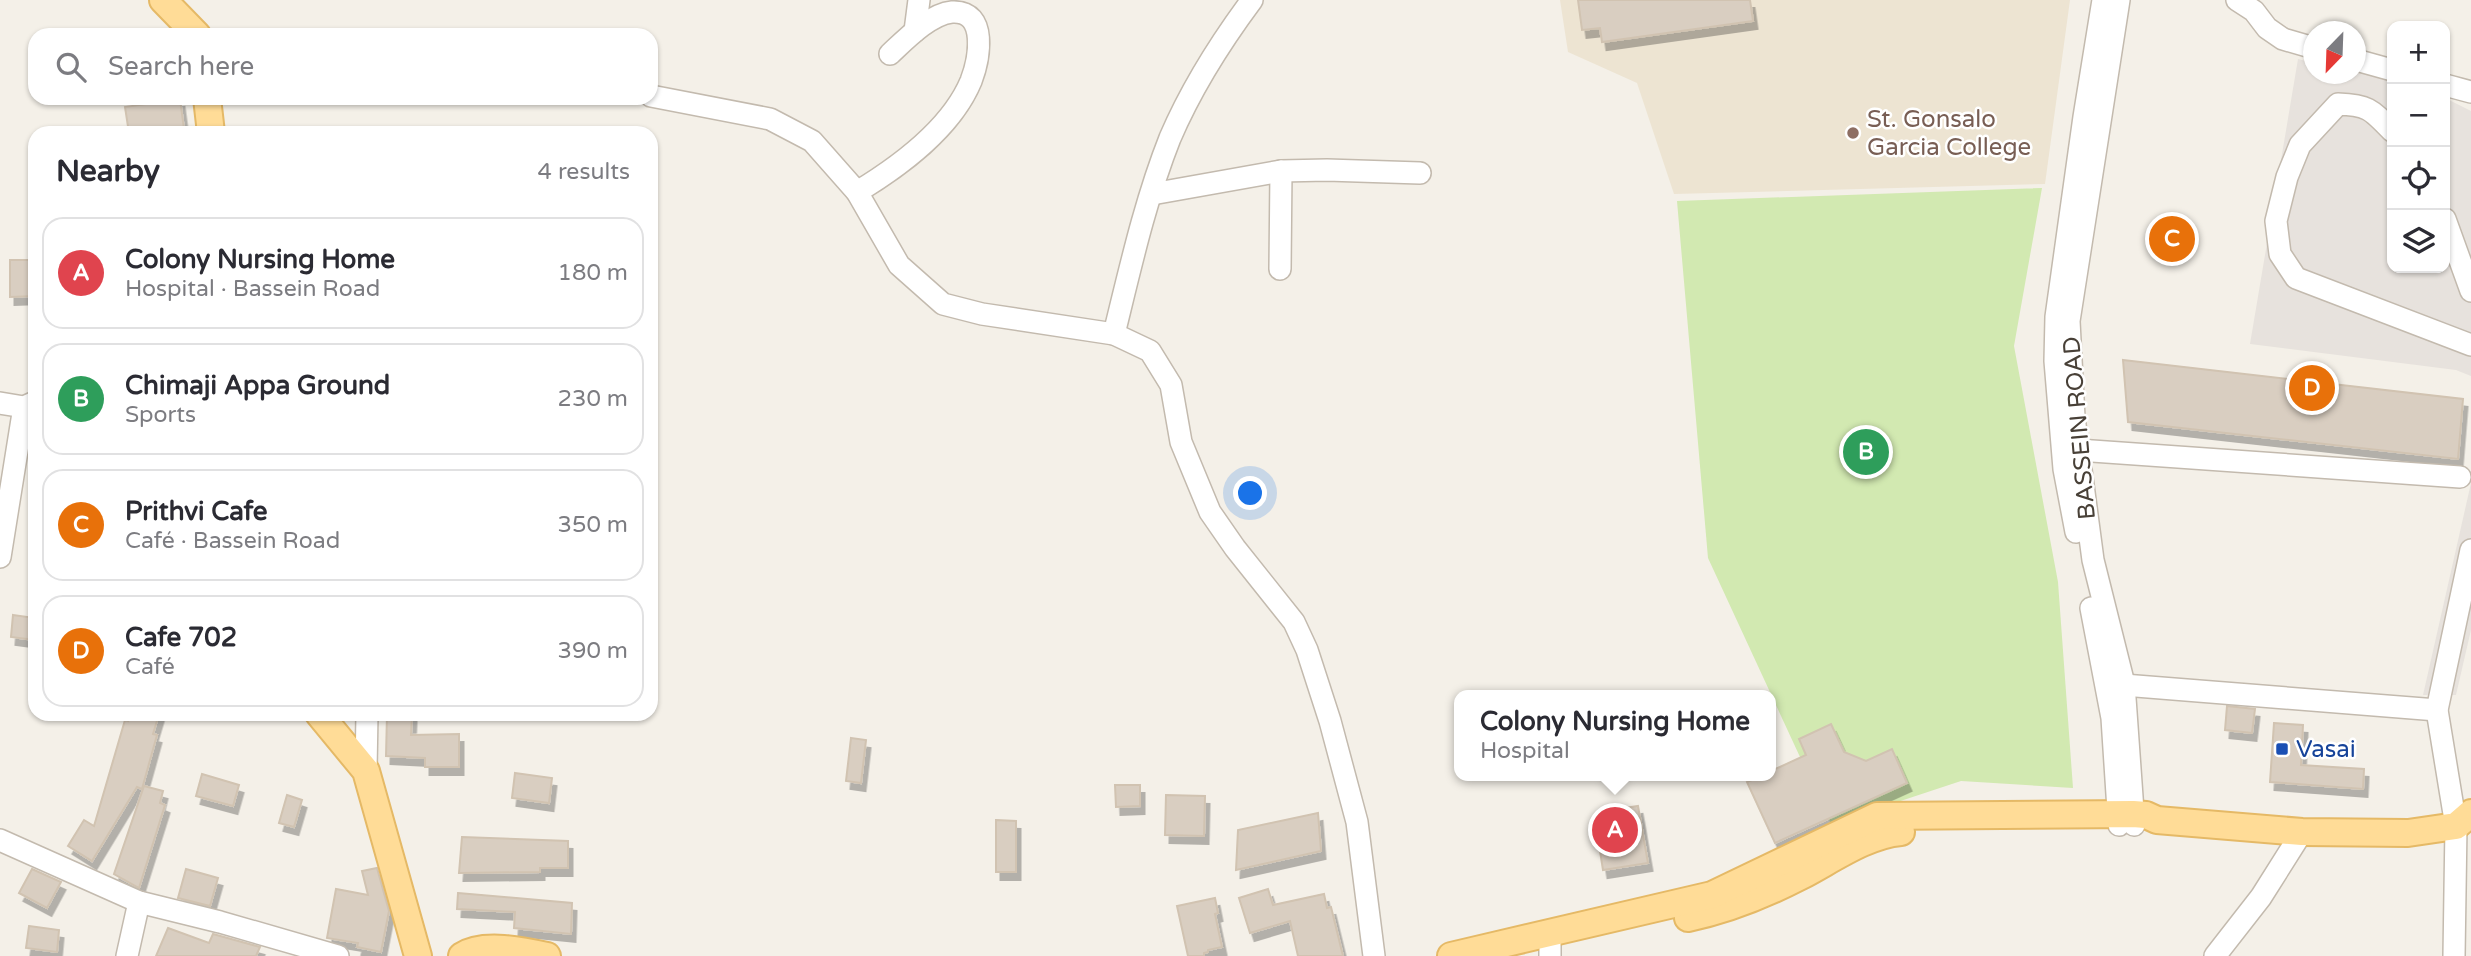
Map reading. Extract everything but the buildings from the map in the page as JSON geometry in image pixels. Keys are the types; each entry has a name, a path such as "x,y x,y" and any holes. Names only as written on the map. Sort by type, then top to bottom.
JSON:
{"main road":[{"path":"163,0 190,28"},
{"path":"208,105 210,126"},
{"path":"325,721 366,771 418,956"},
{"path":"1523,956 1712,895 1877,816 2132,820 2302,832 2408,833 2463,819"},
{"path":"1451,956 1550,946"},
{"path":"462,956 470,951 515,949 547,956"}],"street":[{"path":"915,31 919,0"},
{"path":"1114,334 1138,238 1170,138 1218,46 1252,0"},
{"name":"BASSEIN ROAD","path":"2103,0 2056,317 2055,360 2064,469 2115,684"},
{"name":"BASSEIN ROAD","path":"2119,0 2069,321 2078,450 2093,560 2115,684 2112,718 2132,820"},
{"path":"2237,0 2254,11 2267,28 2283,40 2303,45"},
{"path":"857,192 895,169 925,142 954,109 971,81 980,49 978,31 973,21 964,14 951,12 915,31 890,54"},
{"path":"2366,63 2387,69"},
{"path":"2450,86 2471,92"},
{"path":"658,97 770,119 812,141 857,192 899,265 943,304 982,314 1114,334 1150,351 1171,385 1181,442 1210,512 1294,622 1307,650 1357,822 1374,956"},
{"path":"2387,126 2361,105 2338,104 2300,145 2287,177 2276,221 2280,254 2296,278 2471,345"},
{"path":"1152,194 1281,171 1420,173"},
{"path":"1280,269 1281,171"},
{"path":"2450,233 2471,291"},
{"path":"0,403 28,404"},
{"path":"0,557 28,414"},
{"path":"2078,450 2460,477"},
{"path":"2454,956 2463,819 2437,710 2471,550"},
{"path":"2115,684 2437,710"},
{"path":"366,771 367,721"},
{"path":"2215,956 2261,897 2302,832"},
{"path":"0,840 139,902 338,956"},
{"path":"127,956 139,902"}],"shaded area":[{"name":"St. Gonsalo Garcia College","path":"1560,0 2070,0 2045,184 1674,194 1637,83 1568,52"},
{"path":"2298,59 2303,60 2303,84 2366,84 2366,74 2387,80 2387,273 2450,273 2450,100 2471,111 2471,376 2456,370 2250,344"},
{"path":"2471,483 2471,630 2456,695 2423,695"}],"green space":[{"path":"2042,188 2014,346 2058,582 2073,788 1961,781 1831,824 1776,705 1776,690 1769,690 1708,558 1677,201"}],"place":[{"name":"St. Gonsalo Garcia College","path":"1853,133"},
{"name":"Prithvi Cafe","path":"2172,239"},
{"name":"Cafe 702","path":"2312,388"},
{"name":"Chimaji Appa Ground","path":"1866,452"},
{"name":"Vasai","path":"2282,749"},
{"name":"Colony Nursing Home","path":"1615,830"}]}
